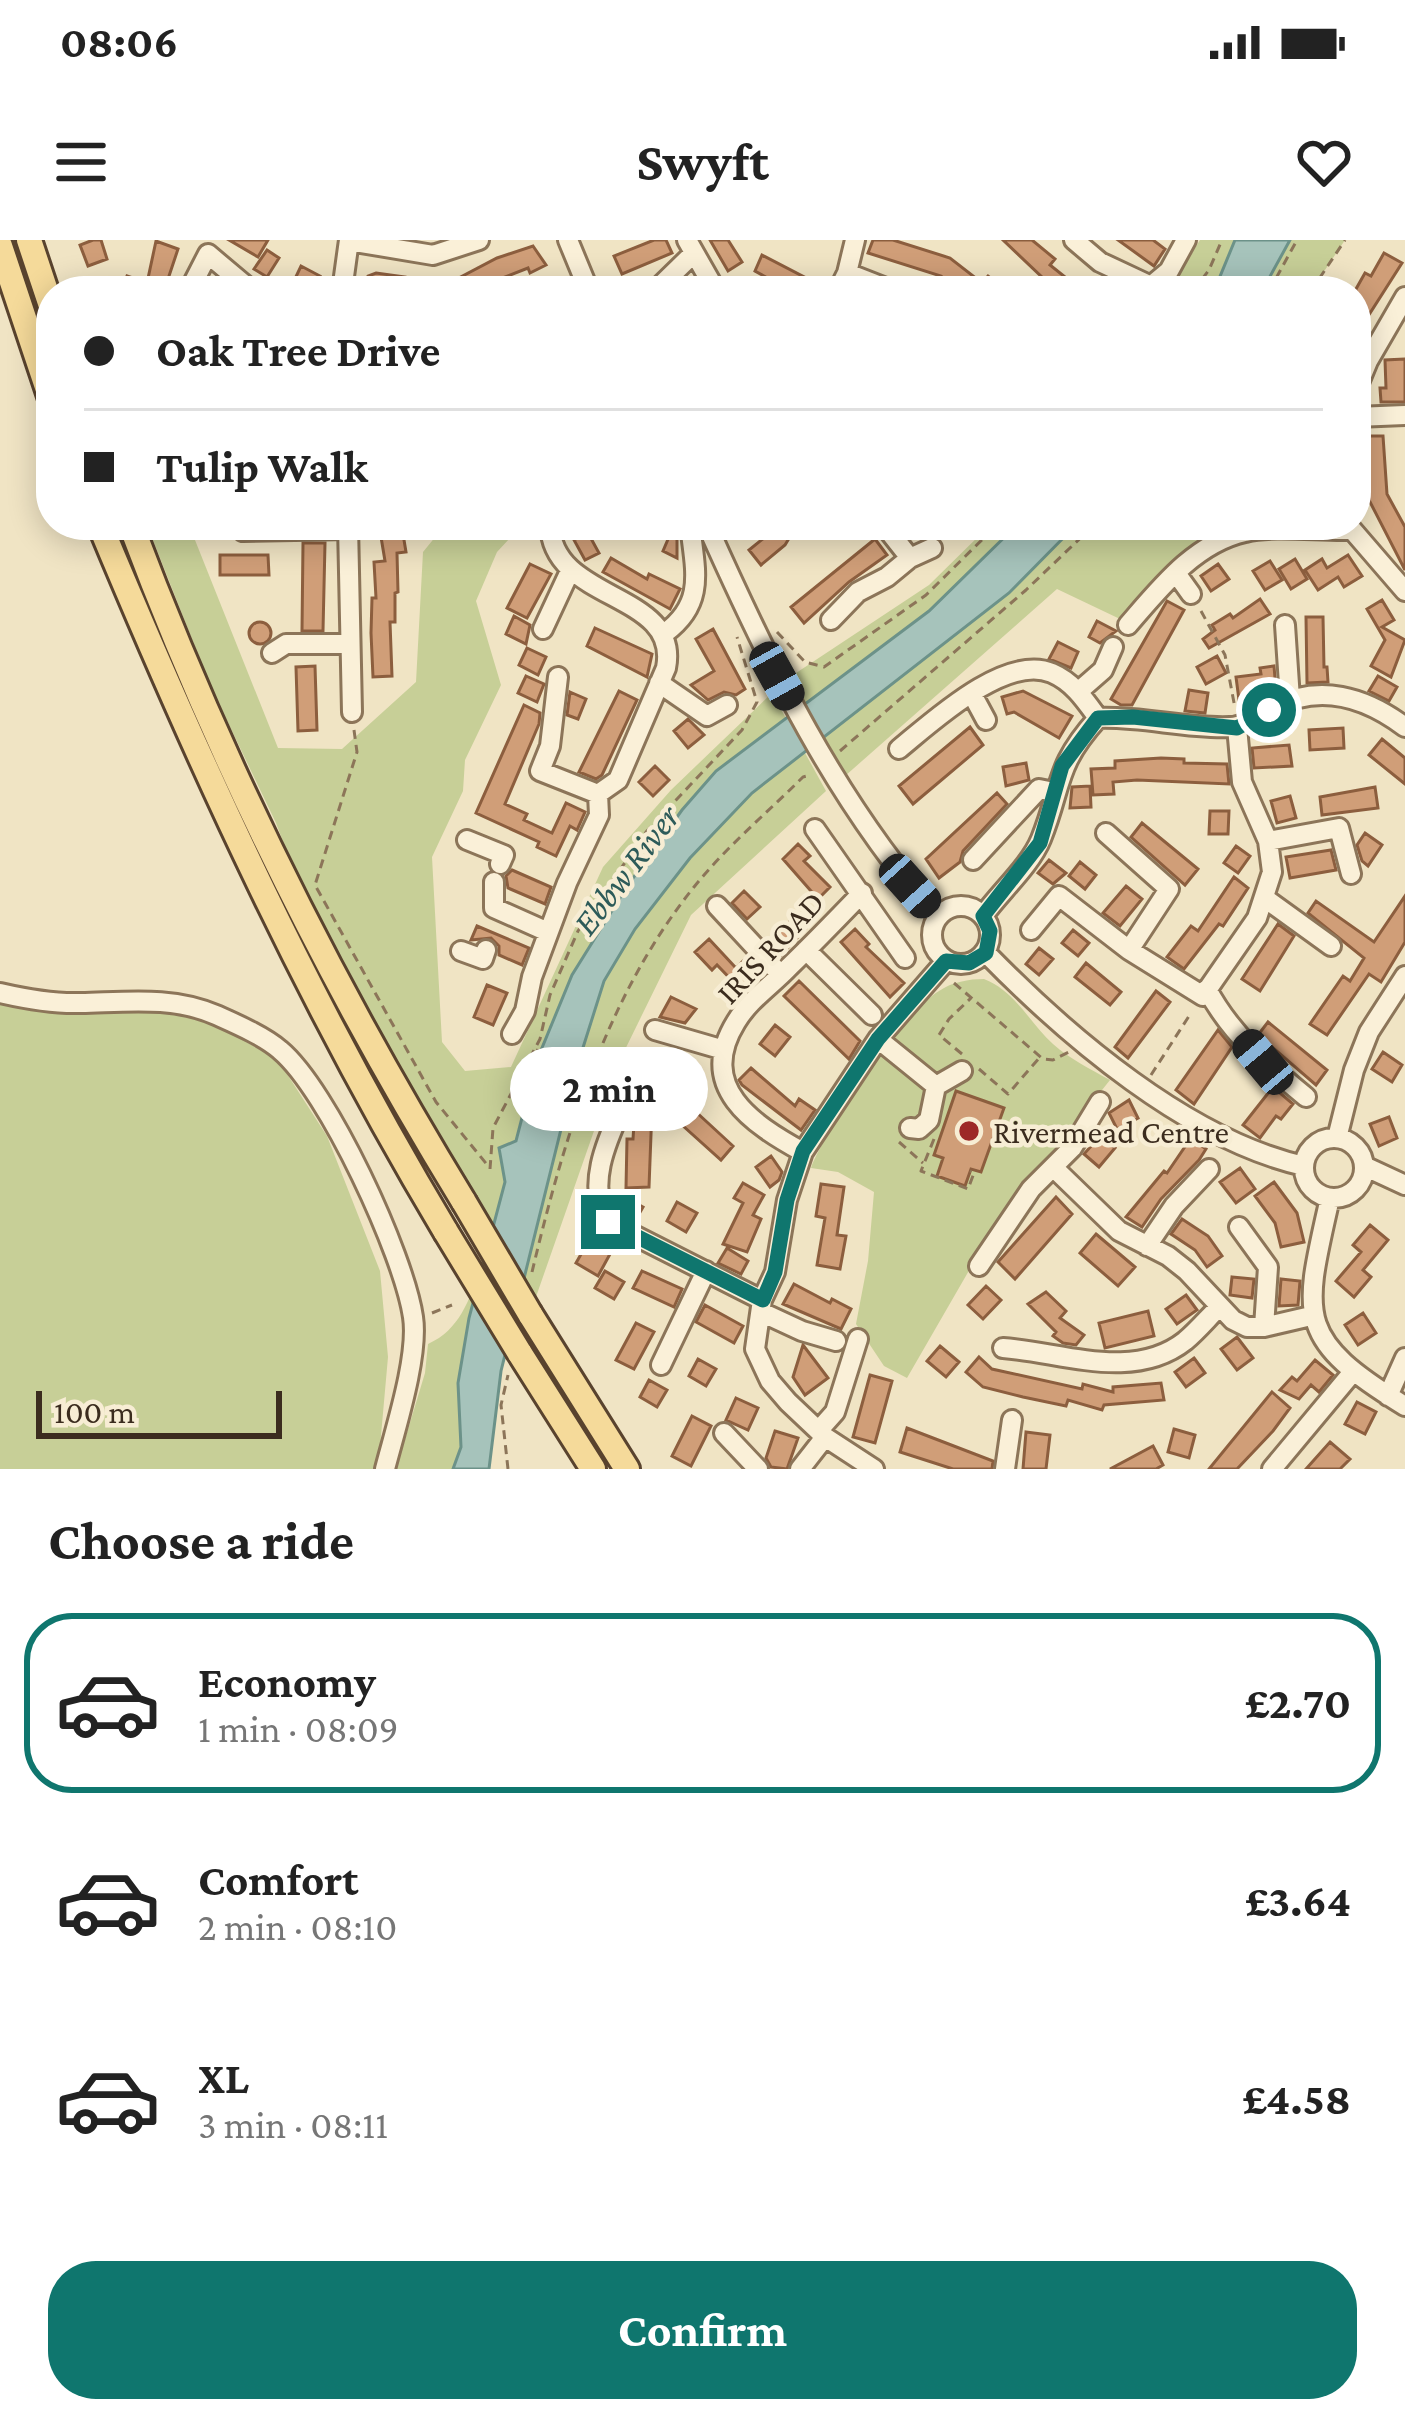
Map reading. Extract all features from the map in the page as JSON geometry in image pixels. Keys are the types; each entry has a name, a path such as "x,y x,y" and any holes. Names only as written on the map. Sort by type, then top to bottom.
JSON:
{"main road":[{"path":"29,240 41,276"},
{"path":"0,246 36,354"},
{"path":"106,540 180,717 281,932 515,1358 593,1469"},
{"path":"137,540 253,810 340,985 530,1314 627,1469"}],"street":[{"path":"344,276 349,240 433,255 479,240"},
{"path":"568,240 583,276"},
{"path":"845,276 855,240"},
{"path":"1073,240 1125,276"},
{"path":"1163,276 1186,240"},
{"path":"668,276 691,246 708,276"},
{"path":"197,276 208,254 234,276"},
{"path":"1371,356 1405,297"},
{"path":"1371,416 1405,415"},
{"path":"348,540 352,712"},
{"path":"550,540 570,571 665,633 670,651 618,780 598,794 535,779 550,746 558,677"},
{"path":"665,633 680,622 696,593 691,540"},
{"path":"714,540 777,676 827,767 883,850 938,917"},
{"path":"896,540 910,558"},
{"path":"1128,625 1170,578 1208,547 1225,540"},
{"path":"1361,540 1402,581"},
{"path":"830,620 858,592 932,548"},
{"path":"543,629 570,571"},
{"path":"1170,578 1191,594"},
{"path":"1285,626 1290,699"},
{"path":"272,653 286,644 349,644"},
{"path":"1078,691 1103,670 1113,647"},
{"path":"898,749 972,694 1022,669 1050,671 1078,691 1098,718"},
{"path":"659,683 707,716 727,705"},
{"path":"972,694 986,720"},
{"path":"1098,718 1237,728 1290,699 1340,695 1398,722 1405,699"},
{"path":"983,916 1040,843 1062,766 1098,718"},
{"path":"1205,992 1266,899 1272,872 1268,841 1241,782 1237,728"},
{"path":"973,860 1039,789 1054,792"},
{"path":"512,1034 525,1011 546,941 599,814 598,794"},
{"path":"1268,841 1339,828 1351,874"},
{"path":"815,829 905,958"},
{"path":"1106,833 1169,889 1129,950"},
{"path":"461,951 483,959 494,932 497,873 504,855 466,841"},
{"name":"IRIS ROAD","path":"803,1151 758,1128 743,1113 724,1076 724,1050 736,1022 862,893"},
{"path":"1031,930 1059,896 1129,950 1205,992 1263,1062 1306,1097"},
{"path":"1266,899 1331,946"},
{"path":"717,906 782,975"},
{"path":"874,1469 822,1434 770,1381 755,1349 787,1200 803,1151 878,1039 942,965 969,963 986,953 990,931 983,916 960,906 938,917"},
{"path":"938,917 933,943 942,965"},
{"path":"494,932 546,941"},
{"path":"806,950 872,1016"},
{"path":"986,953 1078,1042 1143,1087 1267,1158 1304,1166"},
{"path":"1337,1138 1369,1032 1405,976"},
{"path":"0,994 76,1004 136,1000 176,1004 215,1014 281,1050 332,1117 397,1258 414,1320 402,1403 385,1469"},
{"path":"655,1030 724,1050"},
{"path":"878,1039 936,1086"},
{"path":"904,1135 929,1120 936,1086 962,1071"},
{"path":"980,1265 1031,1189 1054,1169 1100,1102"},
{"path":"622,1107 604,1146 600,1178 598,1205 608,1222 706,1271 802,1331 836,1341"},
{"path":"1337,1138 1358,1149 1364,1166 1359,1186 1348,1195 1330,1198 1312,1189 1304,1166 1311,1148 1337,1138"},
{"path":"1364,1166 1405,1185"},
{"path":"1054,1169 1119,1231 1187,1271 1218,1308 1247,1327 1264,1328 1311,1316"},
{"path":"1147,1246 1174,1206 1209,1169"},
{"path":"1330,1198 1312,1273 1311,1316 1329,1348 1352,1373 1397,1401 1405,1358"},
{"path":"1239,1227 1268,1267 1264,1328"},
{"path":"661,1365 706,1271"},
{"path":"1003,1348 1107,1364 1147,1358 1184,1342 1218,1308"},
{"path":"1037,1350 1038,1329"},
{"path":"800,1469 835,1412 858,1339"},
{"path":"1272,1469 1352,1373"},
{"path":"1005,1469 1012,1420"},
{"path":"724,1433 758,1469"}],"path":[{"path":"1204,276 1222,240"},
{"path":"1277,276 1297,240"},
{"path":"1321,276 1345,240"},
{"path":"352,712 357,752 315,886 436,1102 490,1169 493,1128 534,1049 550,995 578,931 646,832 742,730 757,702 736,627 762,613 805,662 824,667 926,595 982,540"},
{"path":"844,745 1078,540"},
{"path":"1191,594 1226,655 1237,728"},
{"path":"530,1280 591,1069 642,960 695,885 803,777"},
{"path":"942,965 971,998 1040,1057 1048,1061 1067,1055 1078,1042"},
{"path":"1143,1087 1205,992"},
{"path":"971,998 939,1035 1008,1094 1040,1057"},
{"path":"534,1049 591,1069"},
{"path":"939,1125 921,1172 968,1189 974,1173 970,1171"},
{"path":"904,1135 924,1163"},
{"path":"414,1320 452,1305"},
{"path":"508,1469 501,1405 515,1358"}],"green space":[{"path":"1200,240 1345,240 1321,276 1177,276"},
{"path":"153,540 195,540 278,748 342,749 416,682 423,552 433,540 508,540 497,552 476,601 501,685 465,760 463,791 432,857 442,1042 465,1071 511,1067 603,867 671,790 772,693 826,791 691,915 616,1068 530,1314 329,964 276,823 210,685"},
{"path":"975,540 1208,540 1172,564 1120,619 1057,589 845,776 790,677 929,585"},
{"path":"984,979 1013,999 1060,1049 1110,1080 997,1222 907,1378 884,1366 856,1324 874,1192 838,1172 811,1168 849,1100 906,1022 944,988"},
{"path":"0,1003 72,1013 123,1008 161,1011 215,1024 278,1060 327,1136 380,1271 388,1357 378,1469 0,1469"},
{"path":"482,1268 458,1383 461,1447 453,1469 396,1469 425,1373 428,1344 456,1322"}],"water":[{"path":"1235,240 1290,240 1270,276 1220,276"},
{"path":"1002,540 1061,540 1009,593 752,793 690,858 635,929 604,981 575,1073 501,1371 489,1469 453,1469 461,1447 458,1383 469,1318 505,1182 499,1148 516,1141 537,1060 572,975 628,885 716,771 929,611"}],"building":[{"path":"101,240 107,259 88,266 80,245"},
{"path":"229,240 268,240 258,257"},
{"path":"666,240 672,253 622,274 614,256"},
{"path":"710,240 728,240 742,262 728,271"},
{"path":"873,240 893,240 950,258 973,276 941,276 868,253"},
{"path":"1003,240 1032,240 1055,259 1050,265 1064,276 1041,276"},
{"path":"1118,240 1153,240 1165,249 1154,266"},
{"path":"156,241 178,249 169,276 148,276"},
{"path":"533,246 546,265 508,276 463,276"},
{"path":"267,250 279,258 268,276 254,269"},
{"path":"1384,253 1402,263 1371,312 1371,276"},
{"path":"762,255 802,276 764,276 755,271"},
{"path":"301,266 320,276 296,276"},
{"path":"1405,359 1405,402 1381,402 1380,388 1386,388 1385,360"},
{"path":"1371,436 1383,436 1387,494 1405,527 1405,570 1371,504"},
{"path":"382,540 404,540 406,552 397,553 395,622 390,622 392,676 373,677 374,562 385,561"},
{"path":"574,540 592,540 599,553 585,560"},
{"path":"668,540 677,540 677,558 663,551"},
{"path":"761,540 788,540 761,565 749,550"},
{"path":"874,540 887,555 804,623 791,607"},
{"path":"303,543 325,543 323,631 302,631"},
{"path":"220,555 268,555 269,575 220,575"},
{"path":"1348,555 1362,576 1344,587 1338,577 1318,590 1305,570 1322,559 1327,568"},
{"path":"611,558 647,579 649,574 680,589 670,609 603,572"},
{"path":"1295,559 1307,579 1291,589 1279,569"},
{"path":"1270,561 1282,580 1265,590 1253,571"},
{"path":"530,564 551,574 527,618 507,608"},
{"path":"1218,564 1229,579 1211,591 1201,576"},
{"path":"1260,599 1270,614 1209,648 1203,639 1215,630 1212,625 1230,614 1233,618"},
{"path":"1382,600 1394,620 1382,627 1405,640 1391,677 1371,666 1385,640 1367,609"},
{"path":"1167,601 1184,610 1132,705 1121,705 1111,699"},
{"path":"514,616 530,625 526,644 506,634"},
{"path":"1306,617 1323,617 1328,682 1307,683"},
{"path":"1097,621 1116,631 1100,643 1089,637"},
{"path":"260,622 271,633 260,644 249,633"},
{"path":"595,628 652,654 647,677 587,646"},
{"path":"713,629 745,689 708,700 691,685 714,671 696,639"},
{"path":"1058,642 1078,652 1071,668 1049,659"},
{"path":"527,648 546,657 538,675 519,665"},
{"path":"1217,656 1226,673 1206,684 1197,667"},
{"path":"315,666 317,730 298,731 296,667"},
{"path":"1274,666 1276,690 1239,700 1236,677 1261,674 1260,668"},
{"path":"526,676 544,684 537,702 518,693"},
{"path":"1378,676 1397,687 1389,701 1369,691"},
{"path":"1189,690 1208,693 1205,713 1185,711"},
{"path":"619,691 637,700 596,779 579,772"},
{"path":"1023,691 1072,716 1059,738 1014,712 1007,714 1002,697"},
{"path":"570,692 586,699 578,719 567,715"},
{"path":"524,705 540,713 539,724 505,804 527,814 524,820 552,833 566,803 585,812 577,830 570,826 556,856 537,847 539,842 476,813"},
{"path":"688,719 704,735 688,748 674,731"},
{"path":"970,727 983,745 913,804 899,786"},
{"path":"1343,728 1344,748 1310,750 1309,730"},
{"path":"1382,739 1405,758 1405,784 1369,755"},
{"path":"1289,745 1292,766 1254,768 1252,748"},
{"path":"1161,758 1227,764 1229,784 1137,780 1113,782 1114,794 1093,795 1091,769 1115,768 1115,761"},
{"path":"1026,763 1029,780 1006,786 1003,767"},
{"path":"655,766 669,780 653,796 639,782"},
{"path":"1090,786 1091,807 1070,808 1072,787"},
{"path":"1375,787 1378,808 1322,815 1320,797"},
{"path":"997,793 1007,804 963,851 960,862 939,878 926,859"},
{"path":"1290,796 1296,818 1277,823 1271,801"},
{"path":"1210,811 1229,811 1228,834 1209,834"},
{"path":"1142,823 1198,869 1185,885 1131,837"},
{"path":"1365,833 1382,845 1368,866 1357,845"},
{"path":"798,844 810,856 804,861 830,887 818,899 783,859"},
{"path":"1236,846 1250,856 1238,873 1224,863"},
{"path":"1331,850 1336,870 1290,878 1286,857"},
{"path":"1049,860 1066,873 1053,884 1038,873"},
{"path":"1080,862 1096,875 1085,889 1069,876"},
{"path":"512,870 551,887 545,904 508,888 506,876"},
{"path":"1234,877 1248,888 1223,926 1219,924 1184,969 1167,957 1191,926 1198,931"},
{"path":"1126,886 1142,899 1120,926 1103,913"},
{"path":"744,891 760,907 747,919 732,903"},
{"path":"1405,896 1405,942 1381,982 1369,974 1327,1035 1310,1024 1343,976 1350,981 1364,958 1308,913 1316,901 1374,942"},
{"path":"797,914 808,926 781,955 769,943"},
{"path":"1278,924 1294,936 1260,991 1242,979"},
{"path":"477,926 529,948 522,965 499,955 499,946 491,938 471,940"},
{"path":"855,929 869,944 866,947 904,983 890,997 841,942"},
{"path":"1073,930 1089,943 1078,956 1062,943"},
{"path":"709,939 736,968 745,959 759,971 743,992 717,965 712,970 695,952"},
{"path":"1039,948 1053,959 1039,975 1026,964"},
{"path":"1086,963 1121,992 1110,1005 1075,977"},
{"path":"799,981 860,1041 849,1059 784,996"},
{"path":"487,985 507,993 493,1025 474,1017"},
{"path":"1156,991 1170,1002 1128,1058 1115,1047"},
{"path":"671,997 696,1009 685,1023 660,1017"},
{"path":"1268,1022 1327,1070 1316,1085 1258,1035"},
{"path":"775,1025 790,1037 775,1056 760,1044"},
{"path":"1218,1030 1232,1047 1194,1104 1176,1090"},
{"path":"1383,1052 1402,1065 1392,1082 1372,1069"},
{"path":"647,1054 671,1054 671,1084 647,1084"},
{"path":"751,1068 795,1106 799,1099 815,1110 801,1130 742,1085 739,1080"},
{"path":"682,1075 701,1075 700,1100 681,1099"},
{"path":"1273,1087 1293,1104 1281,1119 1276,1116 1260,1138 1243,1125"},
{"name":"Rivermead Centre","path":"956,1091 1004,1108 981,1172 971,1169 965,1186 937,1176 943,1158 934,1155"},
{"path":"1129,1100 1138,1118 1117,1129 1109,1113"},
{"path":"635,1108 652,1108 649,1187 626,1188 627,1139 633,1139"},
{"path":"695,1111 733,1146 721,1160 682,1125"},
{"path":"1389,1117 1397,1138 1379,1146 1370,1124"},
{"path":"1100,1136 1115,1148 1099,1167 1084,1154"},
{"path":"1191,1138 1206,1149 1199,1160 1161,1199 1142,1227 1126,1217 1167,1173"},
{"path":"771,1156 782,1172 770,1187 756,1167"},
{"path":"1240,1168 1255,1189 1236,1203 1220,1182"},
{"path":"1274,1182 1297,1213 1304,1242 1281,1247 1275,1223 1255,1196"},
{"path":"743,1183 764,1195 753,1215 761,1219 747,1252 723,1244 743,1203 734,1198"},
{"path":"821,1184 844,1187 837,1235 846,1236 840,1269 817,1265 825,1218 816,1216"},
{"path":"625,1197 643,1207 635,1221 618,1211"},
{"path":"1056,1197 1072,1214 1015,1279 998,1262"},
{"path":"677,1202 697,1213 686,1232 667,1221"},
{"path":"1182,1219 1208,1236 1222,1256 1207,1267 1195,1250 1171,1234"},
{"path":"1370,1225 1388,1240 1363,1270 1371,1277 1354,1297 1336,1281 1361,1252 1353,1245"},
{"path":"1096,1234 1135,1267 1118,1286 1080,1253"},
{"path":"588,1242 610,1254 598,1276 576,1263"},
{"path":"727,1248 748,1261 741,1274 718,1263"},
{"path":"605,1271 624,1282 614,1299 595,1288"},
{"path":"642,1271 682,1289 674,1307 633,1288"},
{"path":"1232,1277 1254,1279 1252,1298 1230,1295"},
{"path":"1281,1279 1300,1281 1298,1305 1279,1306"},
{"path":"794,1284 851,1309 841,1329 783,1304"},
{"path":"986,1286 1001,1300 983,1319 968,1305"},
{"path":"1046,1292 1066,1311 1060,1318 1084,1335 1076,1345 1053,1336 1056,1332 1028,1304"},
{"path":"1186,1295 1197,1310 1177,1324 1166,1309"},
{"path":"705,1305 743,1326 734,1343 696,1322"},
{"path":"1148,1311 1154,1336 1105,1348 1099,1323"},
{"path":"1363,1313 1376,1333 1358,1345 1345,1325"},
{"path":"636,1323 654,1332 634,1369 616,1360"},
{"path":"1237,1337 1253,1358 1237,1370 1221,1349"},
{"path":"803,1345 828,1378 805,1395 793,1377"},
{"path":"940,1346 959,1362 946,1377 927,1361"},
{"path":"979,1357 992,1369 1082,1389 1083,1384 1113,1392 1113,1387 1161,1383 1164,1400 1104,1405 1102,1410 1068,1400 1066,1406 1023,1397 983,1387 966,1372"},
{"path":"1194,1358 1205,1373 1186,1387 1175,1372"},
{"path":"698,1359 716,1369 706,1386 689,1376"},
{"path":"1315,1360 1333,1375 1319,1392 1311,1385 1299,1399 1280,1390 1292,1377 1297,1381"},
{"path":"870,1375 892,1381 875,1443 853,1437"},
{"path":"649,1380 667,1390 657,1407 640,1397"},
{"path":"1272,1392 1290,1408 1273,1431 1237,1469 1209,1469"},
{"path":"736,1398 758,1408 748,1430 726,1420"},
{"path":"1357,1402 1376,1412 1365,1434 1345,1424"},
{"path":"692,1416 711,1426 691,1466 672,1456"},
{"path":"907,1428 993,1461 992,1469 953,1469 900,1452"},
{"path":"1174,1429 1195,1435 1189,1458 1168,1452"},
{"path":"775,1431 798,1438 787,1469 771,1467 766,1458"},
{"path":"1026,1432 1050,1435 1046,1469 1023,1469"},
{"path":"1330,1442 1350,1459 1340,1469 1306,1469"},
{"path":"1153,1446 1163,1465 1156,1469 1110,1469"}],"place":[{"name":"Rivermead Centre","path":"969,1131"}],"route":[{"path":"608,1222 763,1300 775,1272 787,1200 803,1151 904,1006 946,961 969,963 986,953 990,931 983,916 1040,843 1062,766 1076,743 1098,718 1237,728 1269,710"}],"water label":[{"name":"Ebbw River","path":"626,870"}]}
